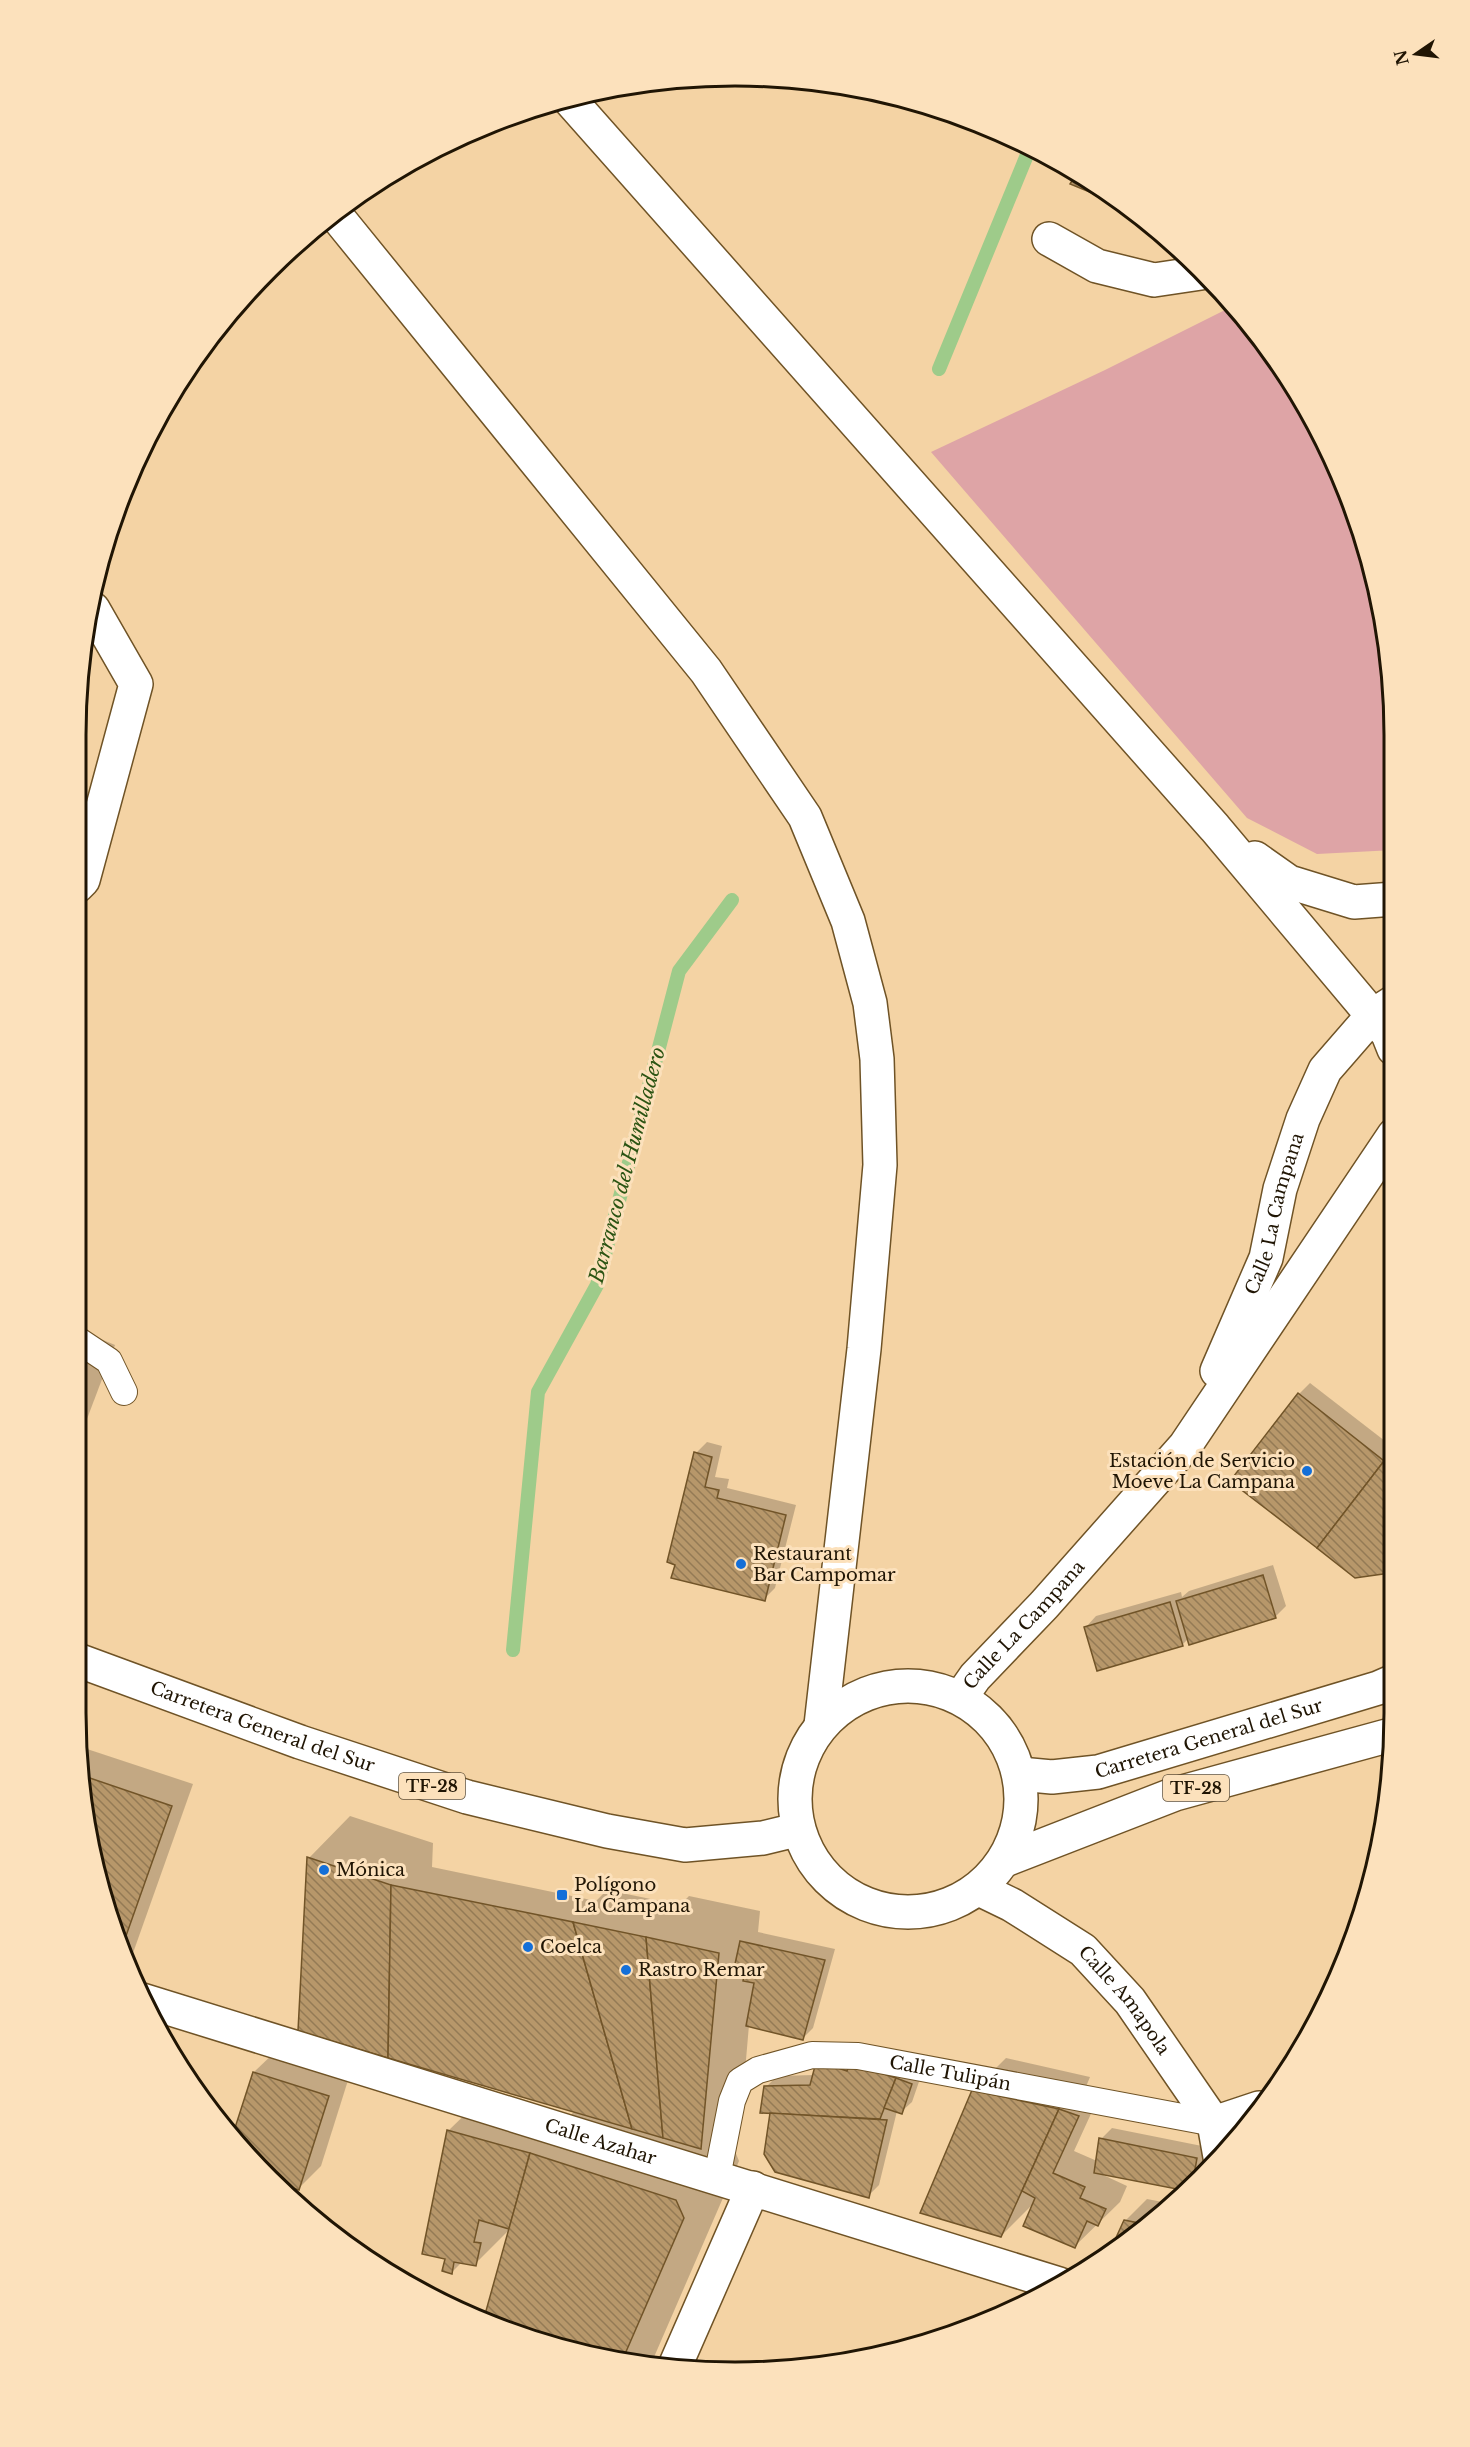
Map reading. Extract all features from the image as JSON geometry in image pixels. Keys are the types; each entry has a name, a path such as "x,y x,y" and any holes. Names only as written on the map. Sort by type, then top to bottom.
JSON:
{"main road":[{"path":"575,106 1215,828 1383,1009"},
{"path":"340,220 706,671 805,817 848,921 870,1003 877,1059 880,1165 864,1349 821,1725"},
{"path":"1049,239 1097,266 1154,280 1192,274"},
{"path":"86,869 136,684 97,616"},
{"path":"1215,828 1289,882 1354,902 1384,900"},
{"name":"Calle La Campana","path":"1185,1446 1266,1258 1280,1189 1303,1119 1325,1070 1383,1009"},
{"name":"Calle La Campana","path":"961,1697 975,1677 1044,1605 1185,1446 1384,1151"},
{"name":"Carretera General del Sur","path":"86,1663 300,1742 467,1797 607,1831 685,1845 763,1839 796,1830"},
{"name":"Carretera General del Sur","path":"1020,1774 1052,1777 1098,1772 1384,1685"},
{"name":"TF-28","path":"889,1686 928,1686 961,1697 1000,1731 1020,1774 1021,1818 1005,1860 979,1889 944,1908 903,1913 864,1904 829,1882 809,1857 796,1830 793,1800 799,1765 821,1725 851,1699 889,1686"},
{"name":"TF-28","path":"1005,1860 1175,1794 1383,1737"},
{"name":"Calle Amapola","path":"979,1889 1012,1905 1083,1950 1130,2001 1214,2123 1218,2145"},
{"name":"Calle Azahar","path":"155,2004 1048,2281"},
{"name":"Calle Tulipán","path":"1214,2123 1246,2112"},
{"path":"678,2359 753,2188"}],"lane":[{"path":"86,1346 108,1361 124,1392"},
{"name":"Calle Tulipán","path":"717,2177 732,2101 740,2081 758,2070 812,2055 858,2056 1214,2123"}],"shaded area":[{"path":"1225,310 1275,374 1297,410 1335,486 1350,526 1372,608 1383,693 1384,851 1317,854 1247,818 931,452 1105,370"}],"building":[{"path":"1072,180 1094,194 1070,184"},
{"name":"Estación de Servicio Moeve La Campana","path":"1298,1393 1384,1461 1317,1548 1230,1481"},
{"path":"694,1452 712,1457 705,1487 719,1490 717,1498 786,1515 765,1601 671,1578 675,1565 667,1562"},
{"path":"1384,1461 1384,1573 1355,1578 1317,1548"},
{"path":"1263,1575 1276,1618 1189,1645 1176,1601"},
{"path":"1170,1602 1183,1646 1097,1671 1084,1627"},
{"path":"89,1778 172,1806 126,1936 98,1839"},
{"path":"307,1857 391,1885 388,2058 298,2031"},
{"path":"391,1885 573,1922 632,2129 388,2058"},
{"path":"573,1922 646,1937 663,2138 632,2129"},
{"path":"646,1937 719,1953 701,2149 663,2138"},
{"path":"740,1941 825,1960 803,2040 746,2026 754,1983 743,1981 746,1966 735,1964"},
{"path":"850,2063 896,2078 880,2119 760,2113 764,2086 810,2085 815,2066 829,2065 847,2071"},
{"path":"253,2072 329,2096 299,2190 276,2171 236,2126"},
{"path":"896,2078 912,2084 902,2114 884,2108"},
{"path":"972,2090 1059,2109 1001,2237 920,2213"},
{"path":"1059,2109 1079,2116 1053,2173 1085,2187 1080,2198 1106,2209 1098,2226 1087,2221 1075,2248 1023,2226 1035,2198 1022,2191"},
{"path":"770,2113 887,2120 869,2198 775,2172 764,2154"},
{"path":"447,2130 530,2153 509,2229 479,2220 474,2242 481,2243 476,2266 454,2262 452,2274 442,2271 445,2259 422,2254"},
{"path":"1099,2138 1197,2158 1195,2170 1175,2189 1094,2173"},
{"path":"530,2153 676,2200 684,2218 626,2352 567,2339 486,2312"},
{"path":"1124,2220 1136,2222 1130,2227 1116,2237"}],"waterway":[{"name":"Barranco del Humilladero","path":"939,369 1027,155"},
{"name":"Barranco del Humilladero","path":"513,1650 538,1392 597,1285 679,971 732,900"}],"place":[{"name":"Estación de Servicio Moeve La Campana","path":"1307,1471"},
{"name":"Restaurant Bar Campomar","path":"741,1564"},
{"name":"Mónica","path":"324,1870"},
{"name":"Polígono La Campana","path":"562,1895"},
{"name":"Coelca","path":"528,1947"},
{"name":"Rastro Remar","path":"626,1970"}]}
